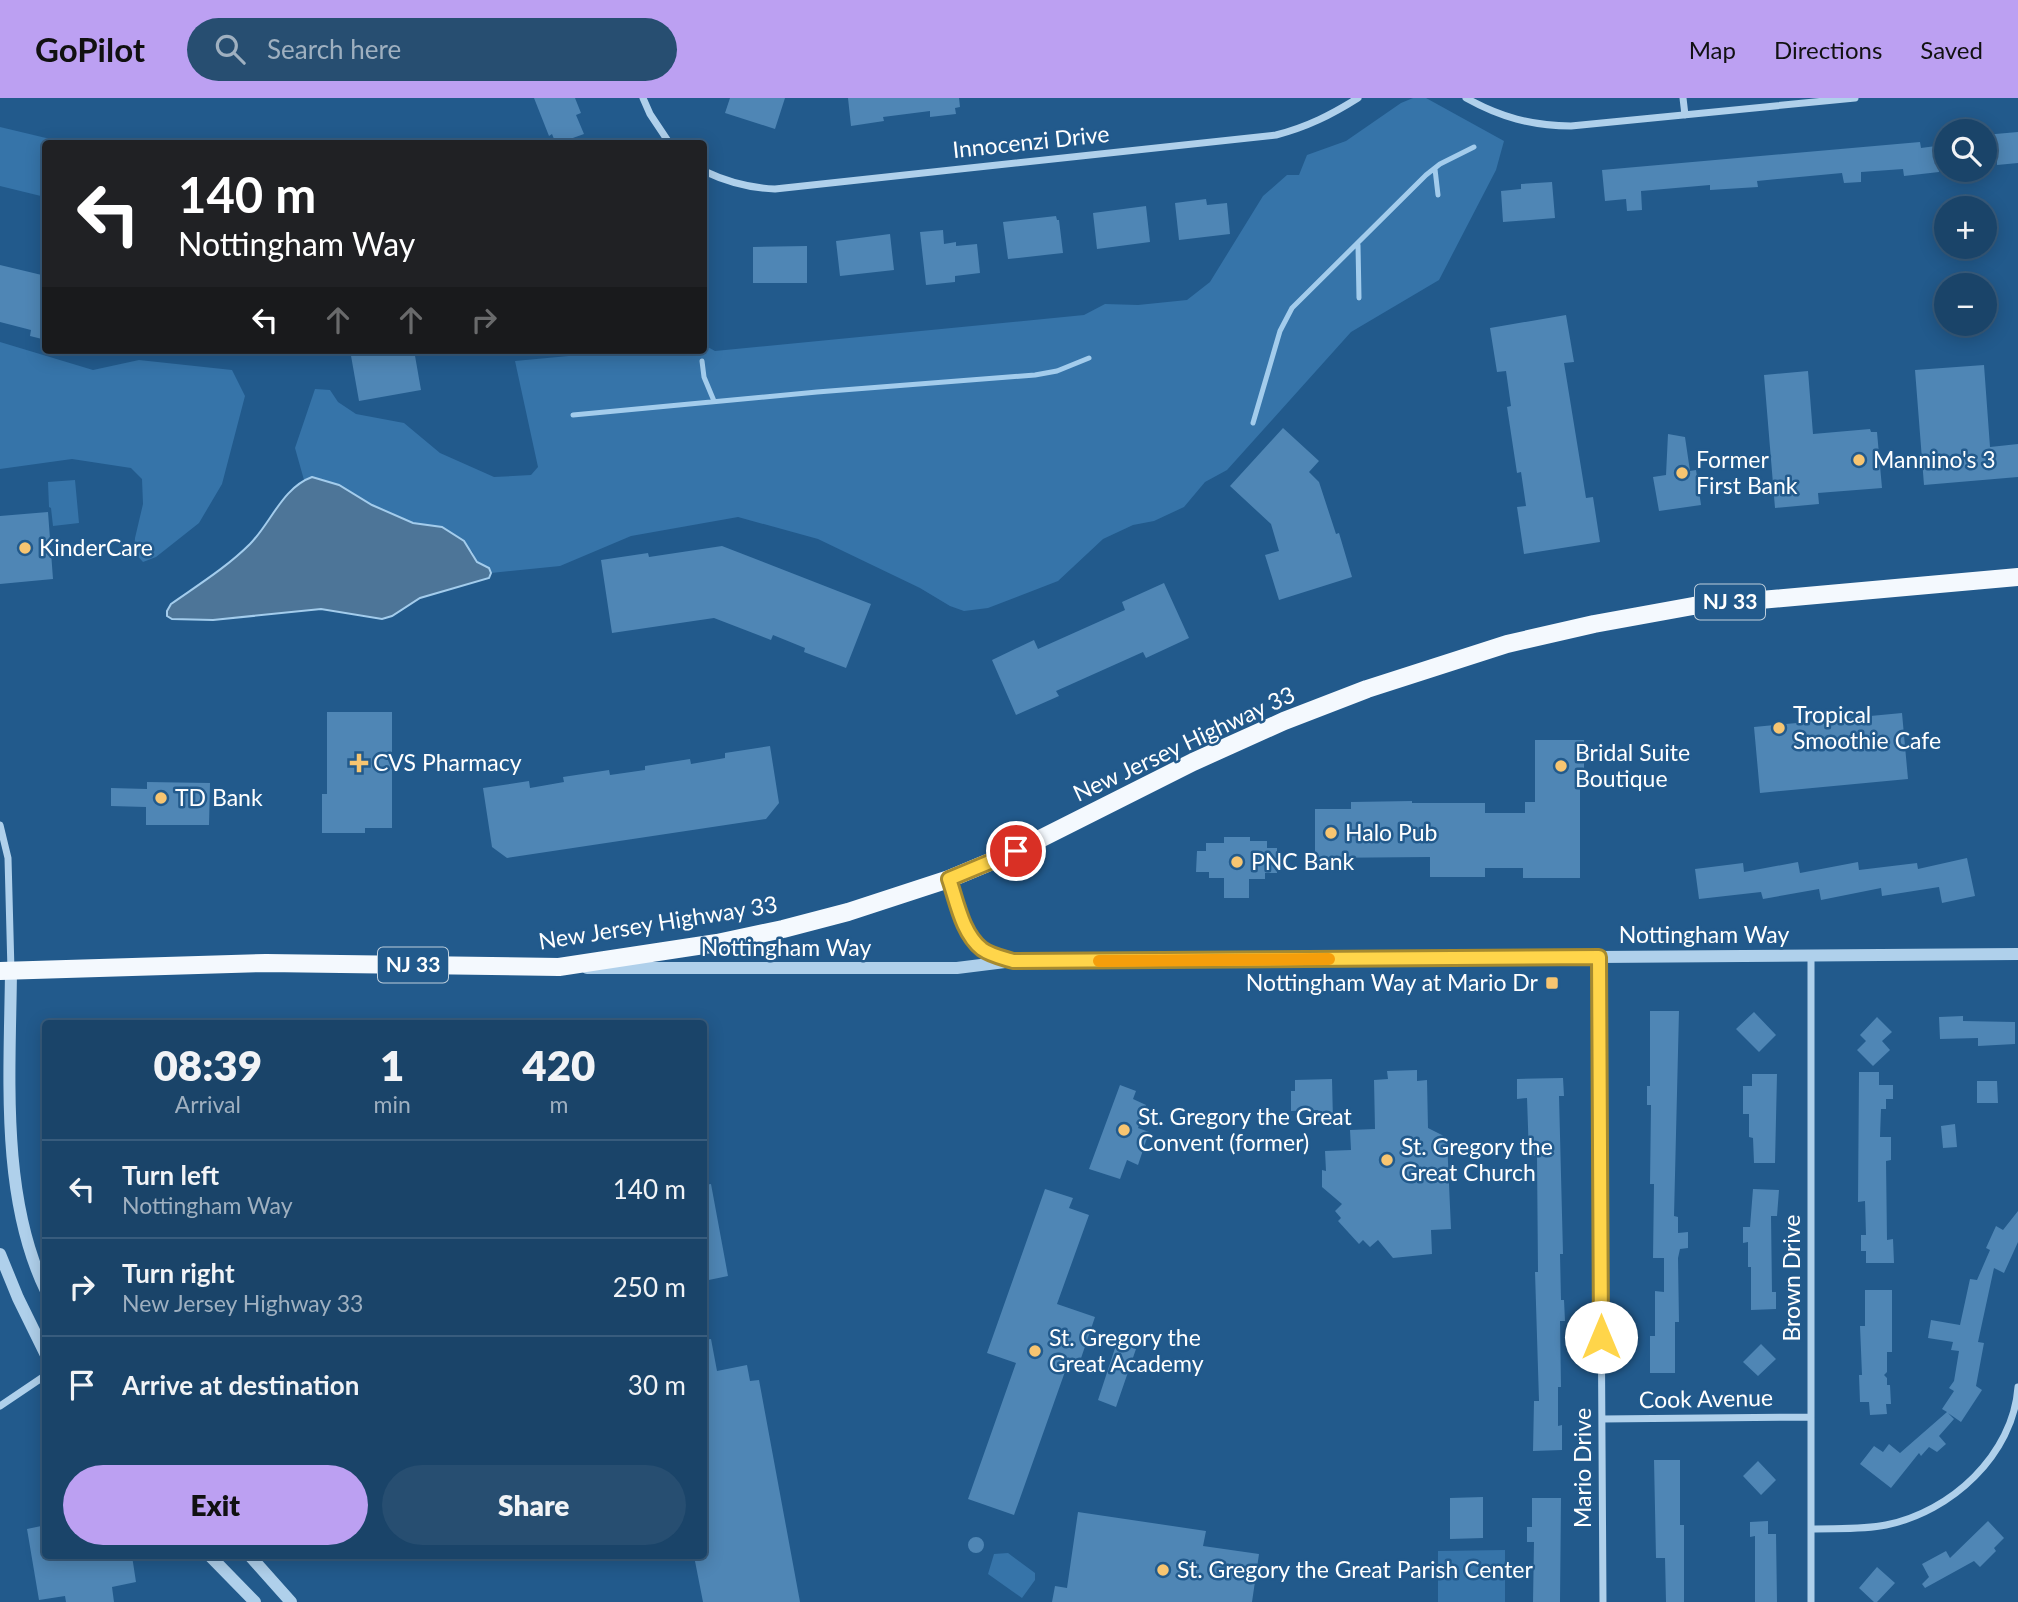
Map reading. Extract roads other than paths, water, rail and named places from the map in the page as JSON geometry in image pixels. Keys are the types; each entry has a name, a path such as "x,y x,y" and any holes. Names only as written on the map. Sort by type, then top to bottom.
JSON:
{"main road":[{"name":"New Jersey Highway 33","path":"6,971 266,963 559,967 717,943 848,912 949,879 1016,851 1193,762 1284,721 1367,688 1507,644 1593,624 1693,606 2018,577"}],"street":[{"path":"643,98 667,140"},
{"name":"Innocenzi Drive","path":"707,172 749,188 775,189 1262,136 1301,128 1326,118 1358,98"},
{"path":"1466,98 1508,118 1547,126 1571,126 1855,98"},
{"path":"1683,98 1685,114"},
{"path":"0,825 8,858 6,971 9,1135 18,1212 42,1280"},
{"name":"Nottingham Way","path":"949,879 965,927 973,940 984,951 1013,961"},
{"name":"Nottingham Way","path":"559,967 617,970 957,968 1013,961 2018,954"},
{"name":"Brown Drive","path":"1811,955 1811,1602"},
{"name":"Mario Drive","path":"1599,957 1603,1602"},
{"path":"0,1254 42,1347"},
{"path":"0,1406 42,1379"},
{"path":"1811,1529 1886,1525 1914,1517 1940,1504 1963,1488 1982,1469 1998,1445 2010,1419 2018,1387"},
{"name":"Cook Avenue","path":"1602,1419 1811,1417"},
{"path":"213,1559 255,1602"},
{"path":"253,1559 291,1602"}],"waterway":[{"path":"1253,423 1280,331 1292,308 1426,175 1440,164 1474,147"},
{"path":"1435,169 1438,195"},
{"path":"1358,245 1359,298"},
{"path":"573,415 1035,375 1057,371 1089,358"},
{"path":"702,361 704,377 714,401"}],"place":[{"name":"Mannino's 3","path":"1859,460"},
{"name":"Former First Bank","path":"1682,473"},
{"name":"KinderCare","path":"25,548"},
{"name":"Tropical Smoothie Cafe","path":"1779,728"},
{"name":"CVS Pharmacy","path":"359,763"},
{"name":"Bridal Suite Boutique","path":"1561,766"},
{"name":"TD Bank","path":"161,798"},
{"name":"Halo Pub","path":"1331,833"},
{"name":"PNC Bank","path":"1237,862"},
{"name":"Nottingham Way at Mario Dr","path":"1552,983"},
{"name":"St. Gregory the Great Convent (former)","path":"1124,1130"},
{"name":"St. Gregory the Great Church","path":"1387,1160"},
{"name":"St. Gregory the Great Academy","path":"1035,1351"},
{"name":"St. Gregory the Great Parish Center","path":"1163,1570"}]}
